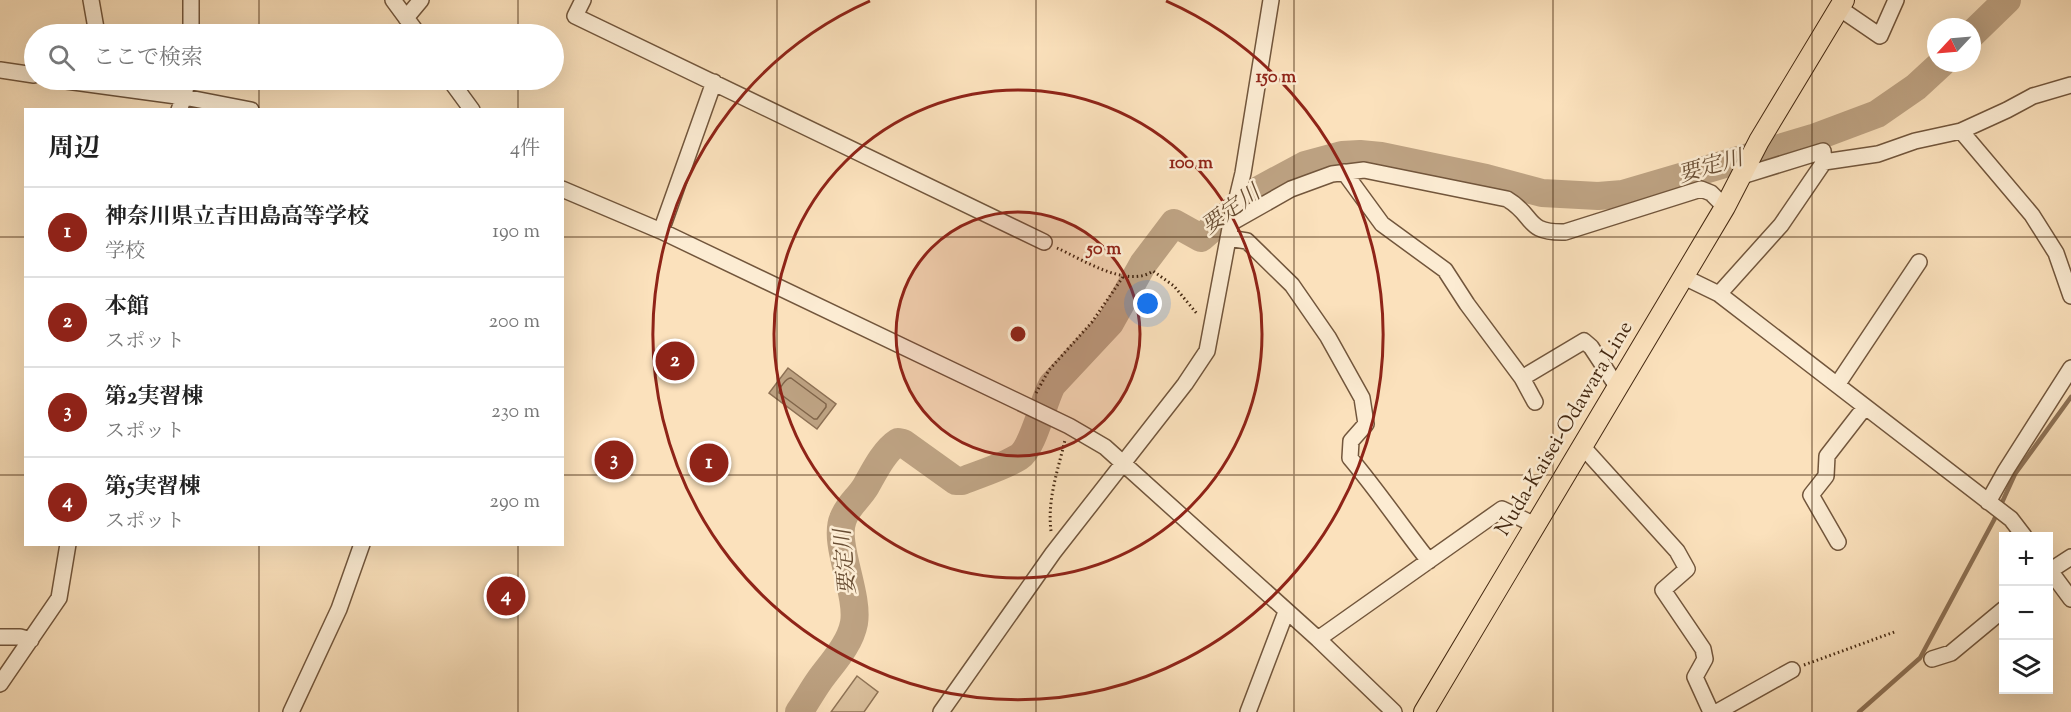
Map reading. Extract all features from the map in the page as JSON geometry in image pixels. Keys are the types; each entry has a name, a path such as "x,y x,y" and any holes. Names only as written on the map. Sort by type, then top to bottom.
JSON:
{"main road":[{"name":"Nuda-Kaisei-Odawara Line","path":"1424,712 1684,277 1725,207 1759,141 1842,4"}],"street":[{"path":"91,0 95,24"},
{"path":"191,0 191,24"},
{"path":"393,0 410,24"},
{"path":"406,18 421,0"},
{"path":"582,0 575,16 1044,242"},
{"path":"941,712 1053,554 1185,384 1207,351 1231,223 1243,173 1271,0"},
{"path":"1842,4 1880,36 1896,0"},
{"path":"0,70 24,74"},
{"path":"661,231 714,82"},
{"path":"1824,162 1878,154 1915,141 1961,131 2007,111 2033,96 2071,85"},
{"path":"122,90 182,103 231,108"},
{"path":"457,90 471,108"},
{"path":"1961,131 2032,214 2056,253 2066,263 2071,296"},
{"path":"1719,294 1781,225 1824,162 1823,151 1743,173"},
{"path":"1231,223 1291,189 1332,174 1364,170 1507,199 1520,207 1534,226 1546,232 1565,232 1701,189 1711,194 1725,207"},
{"path":"1344,172 1382,224 1444,270 1522,378 1535,402"},
{"path":"564,190 661,231 1069,426 1105,447 1318,639 1394,712"},
{"path":"1228,238 1247,241 1292,285 1328,337 1362,398 1366,424 1351,441 1350,458 1429,561"},
{"path":"1837,385 1919,262"},
{"path":"1684,277 1719,294 2011,519 2020,532"},
{"path":"1522,378 1584,341 1592,347 1618,388"},
{"path":"1988,502 2071,368"},
{"path":"1838,542 1811,495 1826,476 1827,456 1866,407"},
{"path":"1582,446 1677,551 1688,569 1663,590 1703,649 1705,659 1695,677 1712,712"},
{"path":"1318,639 1502,509 1535,525"},
{"path":"0,684 59,598 68,546"},
{"path":"291,712 339,609 361,546"},
{"path":"2053,568 2071,557"},
{"path":"2053,575 2071,599"},
{"path":"1248,712 1286,612"},
{"path":"1932,659 1951,653 1999,613"},
{"path":"0,637 20,637 31,640"},
{"path":"1717,712 1791,670"}],"path":[{"path":"1044,242 1122,277 1139,277 1153,271 1174,286 1210,331"},
{"path":"1036,411 1049,370 1092,322 1122,277"},
{"path":"1053,554 1049,516 1054,483 1069,426"},
{"path":"1791,670 1897,631"}],"shaded area":[{"path":"857,676 878,692 864,712 831,712"}],"water":[{"path":"788,368 836,404 817,429 769,393"}],"waterway":[{"name":"要定川","path":"1981,25 2007,0"},
{"name":"要定川","path":"799,712 844,647 852,631 855,611 843,555 841,529 848,510 884,456 898,442 903,443 956,481 991,470 1019,457 1029,444 1052,385 1110,323 1143,264 1174,223 1201,238 1253,193 1305,165 1342,155 1381,156 1486,178 1542,193 1598,196 1623,194 1813,138 1877,114 1916,87 1932,72"},
{"path":"1859,712 1920,658 1994,520 2015,474 2071,397"}],"place":[{"name":"本館","path":"675,361"},
{"name":"第2実習棟","path":"614,460"},
{"name":"神奈川県立吉田島高等学校","path":"709,463"},
{"name":"第5実習棟","path":"506,596"}]}
